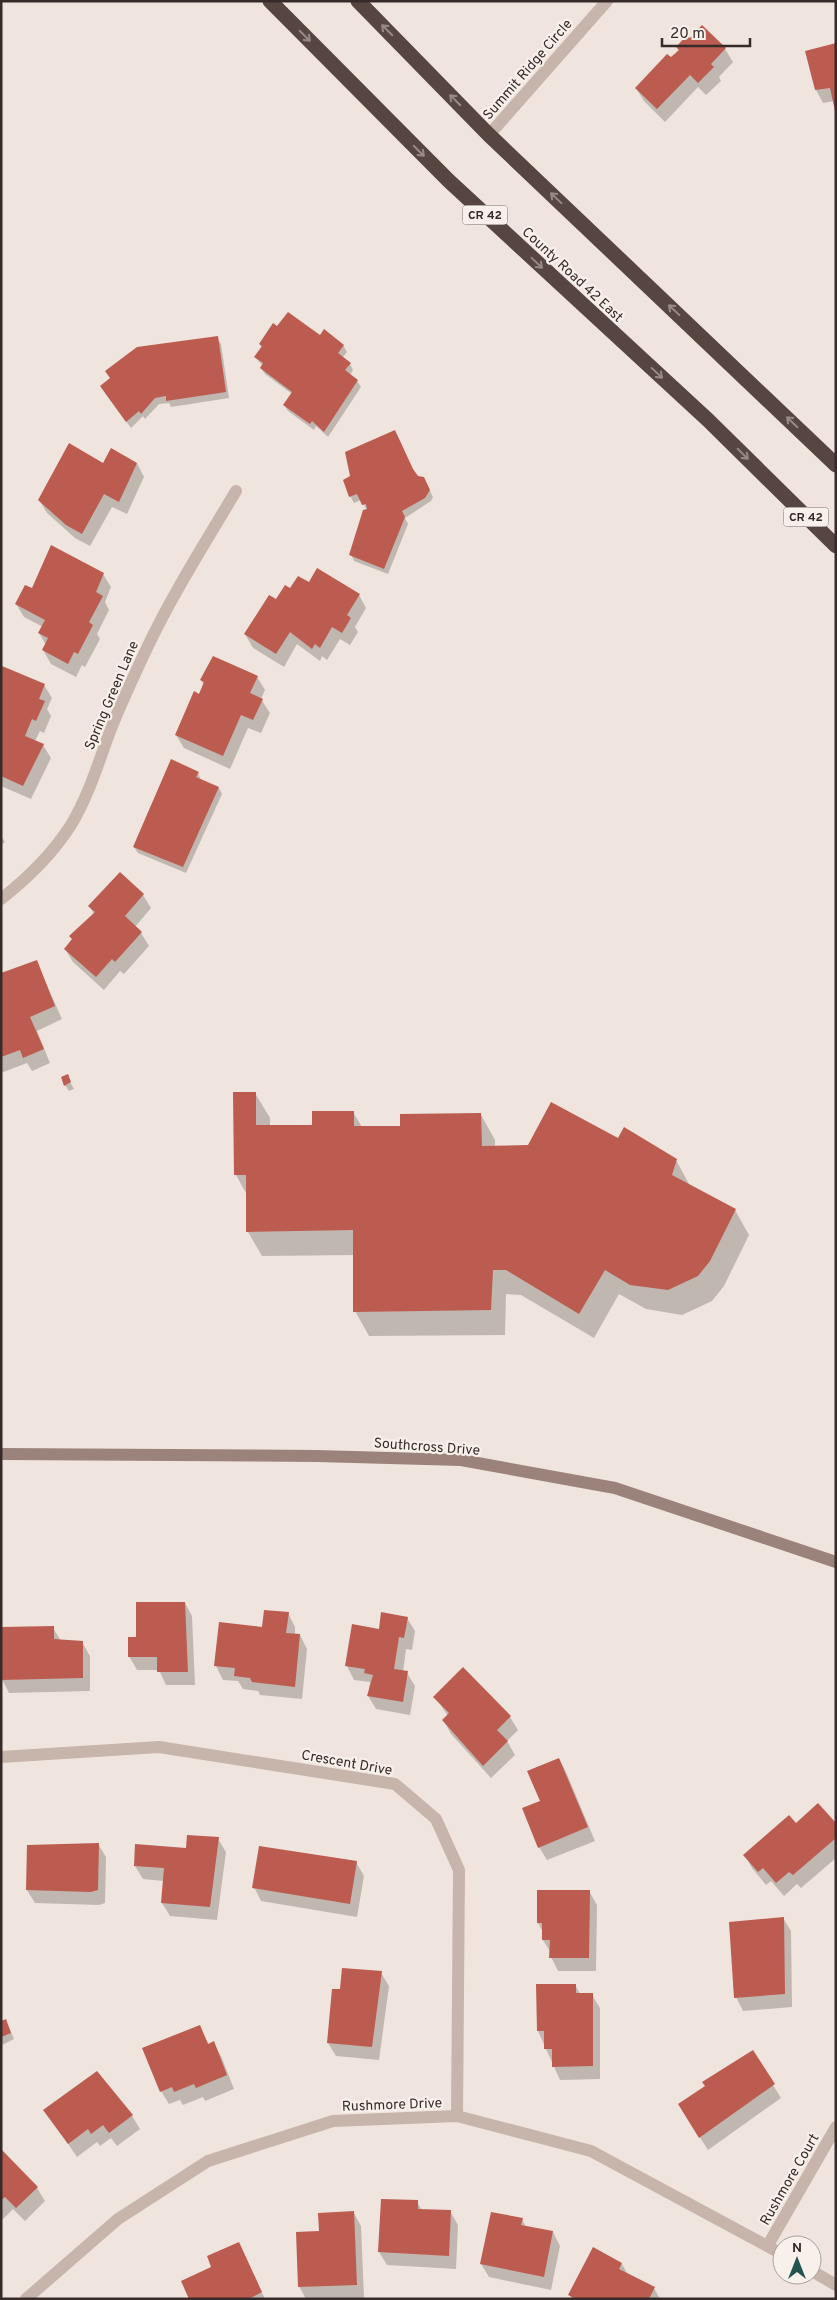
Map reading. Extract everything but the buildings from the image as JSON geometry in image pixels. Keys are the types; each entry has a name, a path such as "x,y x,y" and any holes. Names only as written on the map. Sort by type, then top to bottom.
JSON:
{"highway":[{"name":"County Road 42 East","path":"270,1 449,181 708,420 836,546"},
{"path":"358,1 490,135 836,465"}],"street":[{"name":"Summit Ridge Circle","path":"490,135 607,1"},
{"name":"Spring Green Lane","path":"1,899 18,886 48,855 73,822 91,783 129,688 159,624 236,491"},
{"name":"Southcross Drive","path":"1,1454 317,1456 461,1460 615,1488 836,1562"},
{"name":"Crescent Drive","path":"1,1757 159,1747 395,1784 436,1819 459,1870 457,2116"},
{"name":"Rushmore Drive","path":"26,2299 118,2219 208,2161 333,2121 457,2116 591,2151 772,2248"},
{"name":"Rushmore Court","path":"768,2245 836,2127"},
{"path":"822,2277 836,2285"}]}
